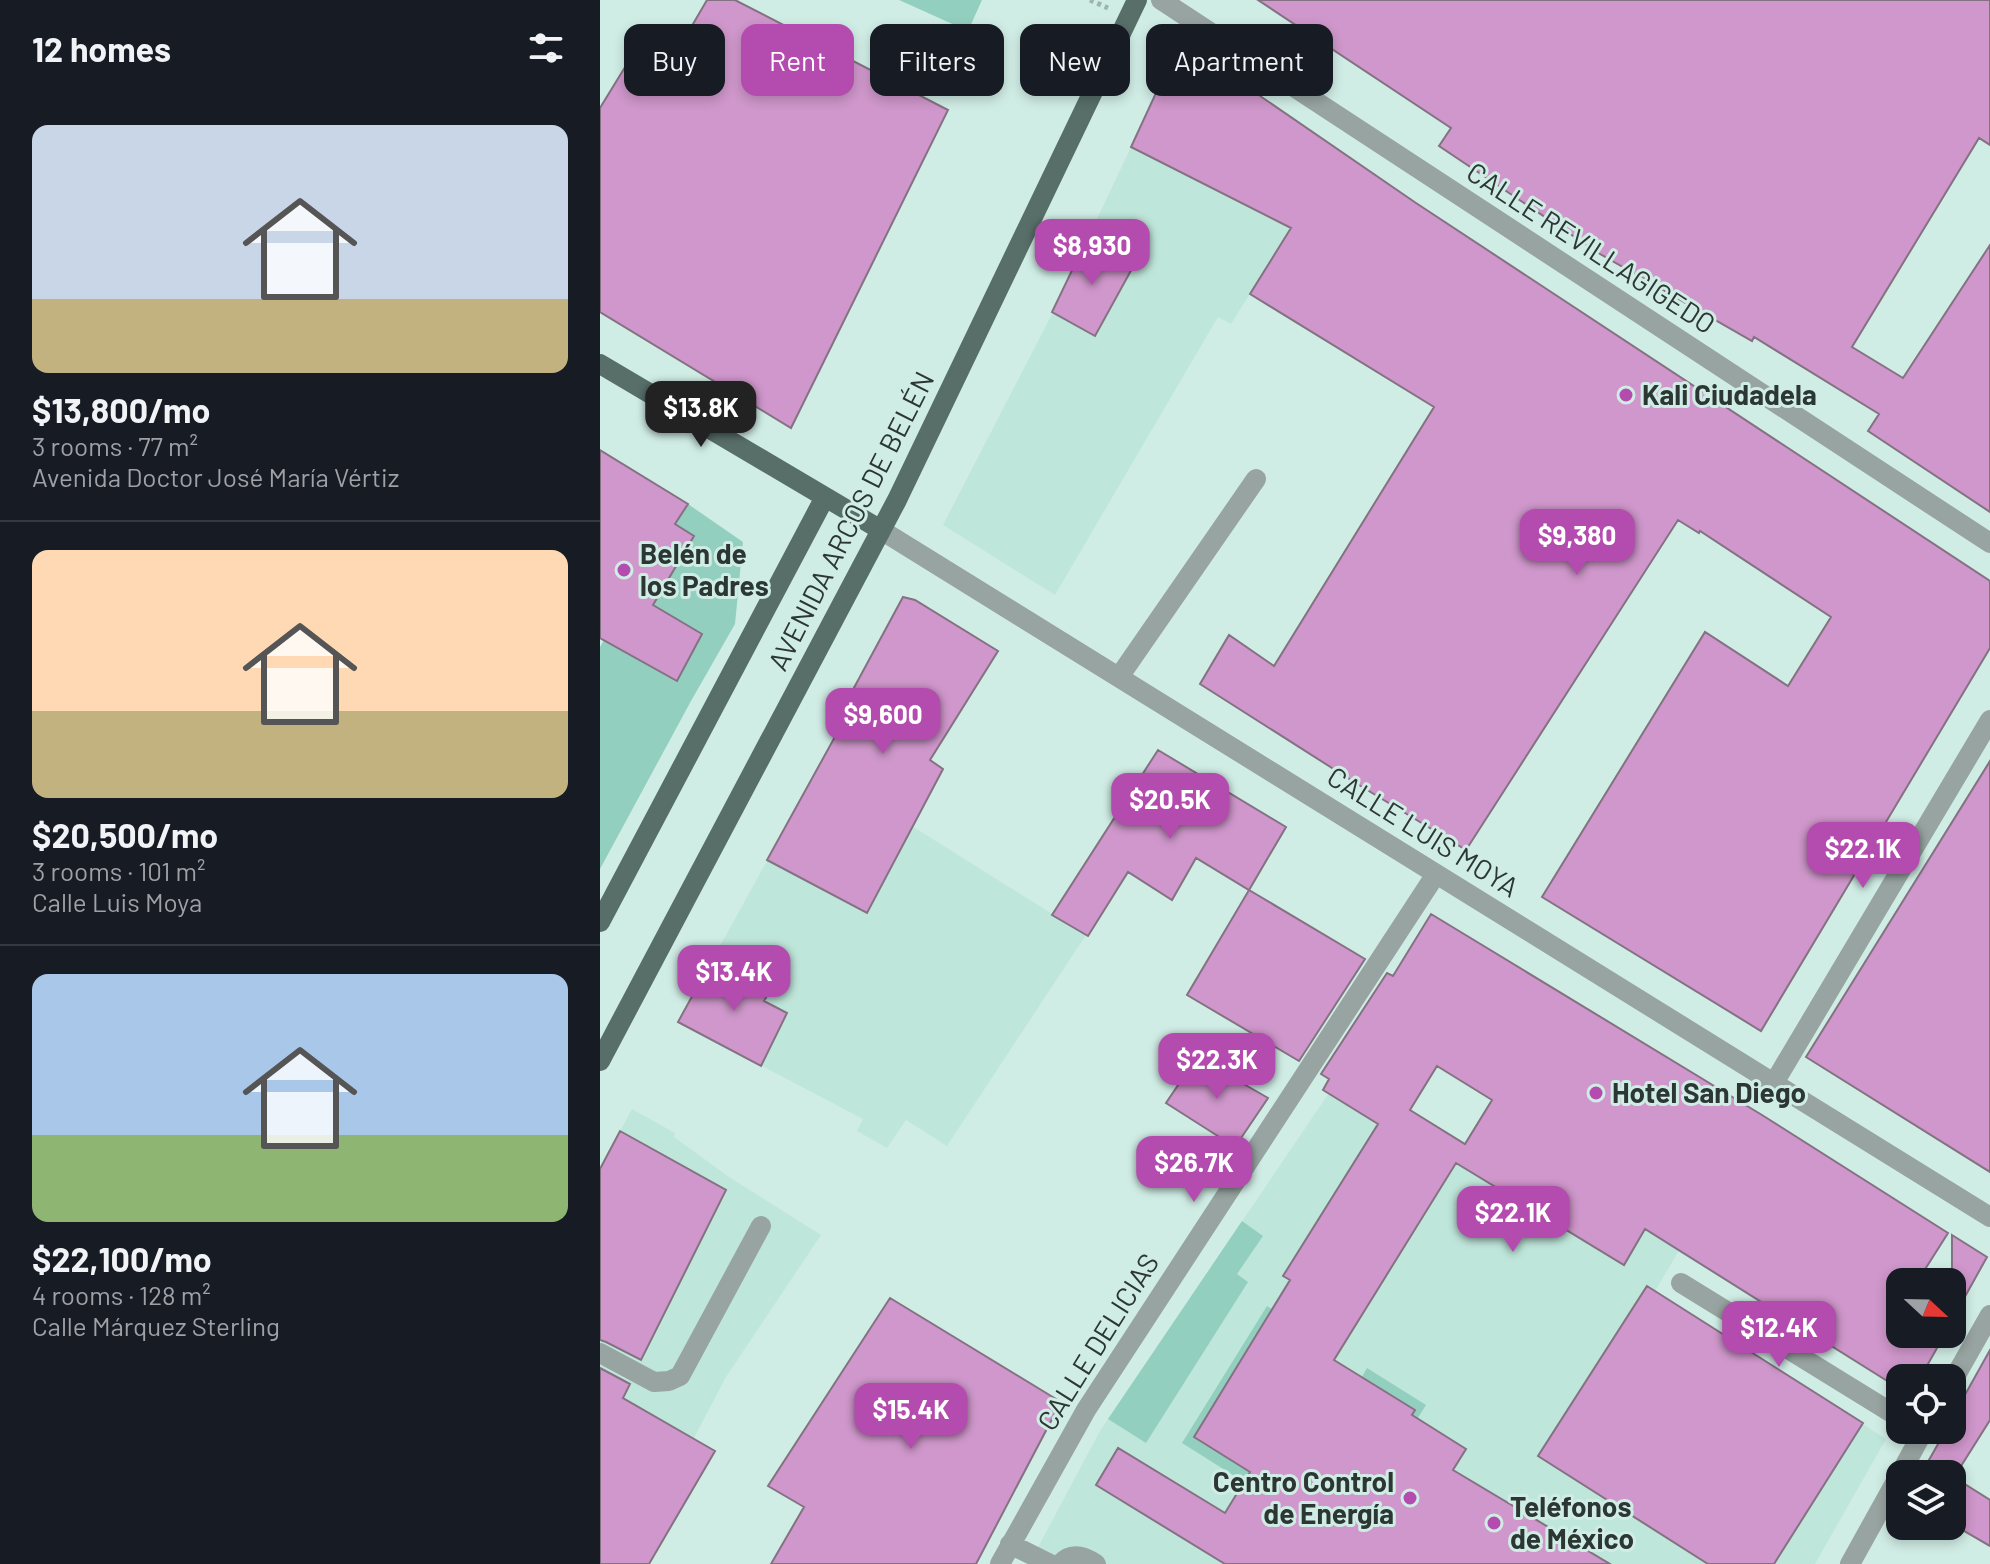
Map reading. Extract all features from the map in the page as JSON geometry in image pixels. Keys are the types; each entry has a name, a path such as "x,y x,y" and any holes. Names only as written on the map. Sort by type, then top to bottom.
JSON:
{"main road":[{"name":"AVENIDA ARCOS DE BELÉN","path":"600,1061 881,530 1137,0"},
{"name":"CALLE LUIS MOYA","path":"600,364 881,530"},
{"name":"AVENIDA ARCOS DE BELÉN","path":"600,922 825,497"}],"street":[{"name":"CALLE REVILLAGIGEDO","path":"1161,0 1990,543"},
{"path":"1119,677 1256,479"},
{"name":"CALLE LUIS MOYA","path":"881,530 1990,1217"},
{"path":"1774,1083 1990,720"},
{"name":"CALLE DELICIAS","path":"1000,1564 1086,1410 1436,874"},
{"path":"600,1353 654,1382 680,1376 761,1226"},
{"path":"1681,1283 1886,1409"},
{"path":"1962,1364 1990,1315"},
{"path":"1850,1564 1886,1499"},
{"path":"1010,1544 1050,1564"},
{"path":"1060,1564 1065,1558 1073,1556 1096,1564"}],"shaded area":[{"path":"899,0 982,0 971,24 952,24"},
{"path":"1131,147 1291,228 1231,324 1218,317 1055,595 943,525 1053,312"},
{"path":"688,504 743,542 735,624 600,869 600,647 604,640 677,680 702,634 633,593 671,575 694,536 675,524"},
{"path":"903,597 915,600 998,651 930,760 943,769 912,826 1086,935 947,1146 906,1120 887,1148 857,1131 863,1119 678,1022 842,725 836,721"},
{"path":"1329,1093 1398,1126 1624,1264 1726,1095 1760,1115 1655,1291 1886,1439 1815,1564 1029,1564 1100,1431"},
{"path":"632,1109 675,1133 674,1137 729,1177 821,1235 726,1377 694,1438 715,1451 649,1564 600,1564 600,1169"},
{"path":"1242,1221 1263,1236 1237,1274 1248,1282 1146,1443 1108,1419"},
{"path":"1267,1306 1330,1346 1267,1319 1194,1437 1250,1472 1244,1482 1182,1443"},
{"path":"1367,1368 1426,1405 1341,1541 1414,1410 1362,1377"}],"building":[{"path":"707,0 735,0 781,24 741,24 741,96 854,96 854,61 870,70 870,96 921,96 948,110 791,428 600,312 600,108 624,69 624,96 725,96 725,24 693,24"},
{"path":"1258,0 1990,0 1990,145 1979,138 1852,347 1903,378 1990,245 1990,512 1868,431 1879,414 1754,337 1752,341 1600,254 1439,146 1451,128 1333,50 1333,24 1294,24"},
{"path":"1155,96 1260,96 1416,203 1990,581 1990,648 1761,1031 1542,897 1705,632 1788,686 1831,617 1700,531 1678,520 1466,850 1200,684 1229,635 1274,666 1434,407 1250,294 1291,228 1131,147"},
{"path":"1088,237 1134,265 1095,336 1052,312"},
{"name":"Belén de los Padres","path":"600,450 688,504 675,524 694,536 653,605 702,634 677,681 600,638"},
{"path":"903,597 915,600 998,651 930,760 943,769 867,913 767,860 842,724 836,721"},
{"path":"1158,750 1286,827 1249,890 1196,858 1172,900 1128,872 1088,936 1052,915"},
{"path":"1990,761 1990,1172 1806,1057"},
{"path":"1249,890 1365,959 1299,1061 1187,995"},
{"path":"1431,914 1762,1115 1948,1233 1926,1268 1886,1268 1886,1348 1937,1348 1928,1364 1886,1364 1886,1380 1645,1229 1624,1265 1456,1163 1334,1360 1415,1410 1412,1415 1466,1449 1453,1470 1610,1564 1225,1564 1096,1485 1118,1448 1225,1513 1250,1472 1194,1437 1290,1280 1283,1276 1378,1124 1323,1090 1329,1079 1321,1074 1387,973 1393,976","holes":["1437,1066 1492,1100 1465,1144 1410,1110"]},
{"path":"712,960 770,991 764,1001 787,1013 761,1066 678,1022"},
{"path":"1197,1057 1268,1098 1235,1147 1166,1103"},
{"path":"620,1131 726,1190 641,1360 600,1340 600,1169"},
{"path":"1952,1235 1987,1257 1966,1295 1966,1268 1952,1268"},
{"path":"1647,1286 1863,1423 1774,1564 1708,1564 1538,1456"},
{"path":"890,1298 1061,1402 976,1564 771,1564 804,1507 768,1486"},
{"path":"1990,1350 1990,1420 1965,1460 1929,1460 1938,1444 1966,1444 1966,1393"},
{"path":"600,1368 630,1384 623,1398 715,1451 649,1564 600,1564"},
{"path":"1966,1485 1990,1500 1990,1546 1966,1532"}],"place":[{"name":"Kali Ciudadela","path":"1626,395"},
{"name":"Belén de los Padres","path":"624,570"},
{"name":"Hotel San Diego","path":"1596,1093"},
{"name":"Centro Control de Energía","path":"1410,1498"},
{"name":"Teléfonos de México","path":"1494,1523"}]}
